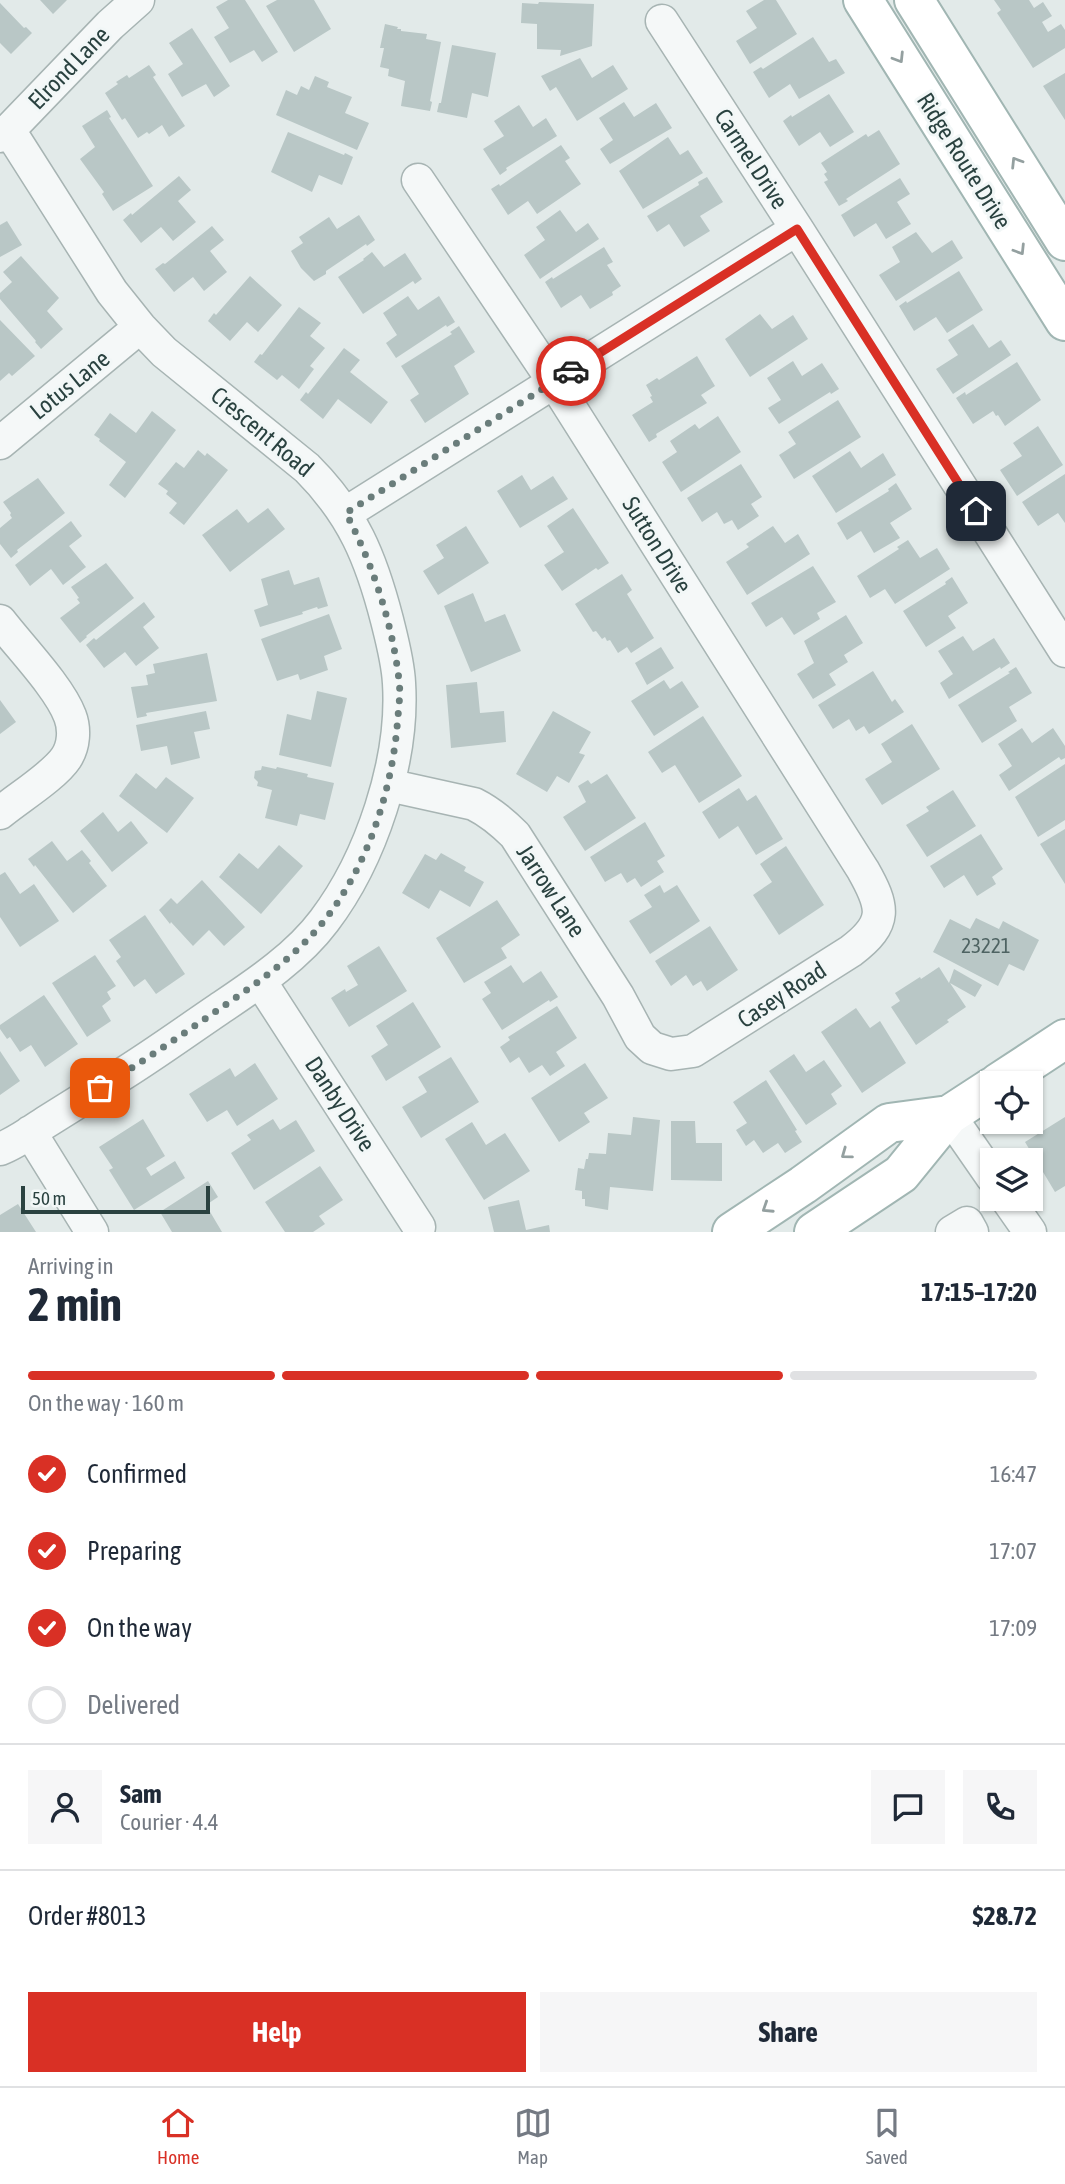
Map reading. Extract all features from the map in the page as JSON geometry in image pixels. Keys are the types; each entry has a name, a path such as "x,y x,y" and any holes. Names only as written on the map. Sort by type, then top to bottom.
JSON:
{"main road":[{"name":"Ridge Route Drive","path":"863,0 1065,321"},
{"name":"Ridge Route Drive","path":"914,0 1065,240"},
{"path":"1016,1071 1065,1039"},
{"path":"814,1232 901,1174 949,1115 980,1095"},
{"path":"732,1232 889,1123 949,1115"}],"street":[{"name":"Elrond Lane","path":"5,133 110,25 138,0"},
{"name":"Carmel Drive","path":"662,21 1065,651"},
{"name":"Crescent Road","path":"0,1149 146,1059 260,981 300,948 324,922 370,844 388,785 394,752 399,683 379,593 366,555 346,513 328,489 307,468 164,352 140,327 112,292 5,133"},
{"name":"Sutton Drive","path":"418,180 554,382 863,870 876,893 880,917"},
{"path":"346,513 797,229"},
{"name":"Lotus Lane","path":"0,443 140,327"},
{"path":"0,621 63,701 72,719 74,738 68,756 57,768 0,813"},
{"name":"Jarrow Lane","path":"388,785 474,804 502,821 530,858 618,996 640,1037 652,1048 671,1055"},
{"name":"Casey Road","path":"671,1055 693,1051 711,1041 851,951 868,938 880,917"},
{"name":"Danby Drive","path":"260,981 419,1227"},
{"path":"949,1115 980,1160"},
{"path":"30,1132 92,1232"},
{"path":"1015,1211 1030,1232"},
{"path":"952,1232 967,1223 972,1232"}],"building":[{"path":"40,0 67,0 53,14"},
{"path":"228,0 245,0 278,52 262,62 254,50 230,63 214,37 229,28 216,7"},
{"path":"277,0 314,0 331,29 294,52 266,6"},
{"path":"764,0 776,0 797,34 750,64 736,41 757,28 746,11"},
{"path":"994,0 1029,0 1034,8 1043,2 1052,16 1042,22 1048,32 1061,24 1065,30 1065,48 1033,68 997,13 1001,10"},
{"path":"0,3 32,33 11,54 0,43"},
{"path":"522,3 594,4 592,46 560,56 561,50 537,49 537,24 521,23"},
{"path":"385,24 398,27 401,31 427,34 426,39 441,42 430,111 401,106 405,81 388,76 389,69 380,67 384,48 380,48"},
{"path":"192,28 230,86 214,97 206,84 182,97 168,74 183,64 169,43"},
{"path":"813,37 829,62 836,59 845,73 799,99 790,84 769,98 753,72 761,67 763,69"},
{"path":"452,45 496,53 488,97 472,93 467,118 437,112"},
{"path":"580,58 592,78 613,65 628,89 577,121 556,87 550,91 541,76"},
{"path":"149,65 156,75 153,77 185,126 169,137 162,125 138,138 125,118 122,120 105,93 127,75 129,78"},
{"path":"1065,73 1065,120 1043,86"},
{"path":"315,76 329,82 327,87 352,97 345,113 369,123 357,150 276,115 286,90 297,95 301,86 309,90"},
{"path":"829,94 854,132 830,147 820,132 799,146 783,121"},
{"path":"624,102 634,117 656,103 672,128 610,164 600,149 613,140 599,118"},
{"path":"519,105 533,127 546,118 557,136 506,168 500,175 483,149 504,136 494,121"},
{"path":"107,110 111,117 109,118 153,186 113,211 102,194 104,192 80,159 95,147 82,126"},
{"path":"879,130 900,164 839,206 824,182 828,180 824,174 827,172 821,163 866,134 868,137"},
{"path":"288,132 353,157 342,185 319,175 312,192 271,172"},
{"path":"668,137 680,155 688,150 703,173 643,209 619,171"},
{"path":"561,145 570,158 565,161 581,184 537,214 528,201 508,215 491,189 499,184 500,186"},
{"path":"179,176 191,190 178,201 196,222 173,241 161,227 141,243 123,220"},
{"path":"707,177 723,202 700,216 710,231 684,247 669,224 657,232 647,216 699,185 698,182"},
{"path":"900,178 910,194 897,202 911,224 886,239 876,223 854,237 841,215"},
{"path":"560,210 576,232 588,223 599,239 540,279 524,255 545,240 536,227"},
{"path":"359,215 375,240 314,281 301,268 291,251 303,243 299,237 329,217 337,229"},
{"path":"7,221 22,245 0,257 0,225"},
{"path":"212,226 224,240 210,251 227,272 204,291 193,277 174,292 155,269"},
{"path":"916,232 932,253 952,240 963,258 896,301 879,275 900,262 892,247"},
{"path":"604,247 613,262 607,265 621,286 612,292 613,295 590,309 581,295 561,308 545,282"},
{"path":"372,252 384,267 405,253 422,279 415,284 413,281 363,314 338,277"},
{"path":"21,256 59,298 47,311 63,329 41,349 0,299 0,293 12,282 3,272"},
{"path":"959,271 983,310 947,333 936,317 914,331 899,306"},
{"path":"250,276 282,305 258,332 247,322 230,341 208,321"},
{"path":"408,296 418,310 439,296 455,322 447,327 446,325 396,358 386,343 397,335 383,313"},
{"path":"299,307 321,323 310,336 325,348 310,366 314,369 299,389 282,375 277,380 254,362"},
{"path":"760,314 772,329 793,315 808,339 750,377 725,339"},
{"path":"0,320 35,356 12,376 9,373 0,381"},
{"path":"973,324 989,348 1001,340 1011,355 953,394 936,369 958,355 948,340"},
{"path":"459,326 475,352 454,366 469,394 425,423 410,400 419,394 401,366 452,334 450,332"},
{"path":"344,348 360,360 350,372 388,402 371,424 338,399 323,419 300,400 306,392 308,394"},
{"path":"697,356 715,386 701,395 707,403 656,434 657,437 649,442 632,415 653,402 646,385"},
{"path":"793,361 802,376 822,363 839,389 779,424 768,408 781,400 767,378"},
{"path":"1017,362 1041,400 1005,426 993,411 973,424 956,398 965,392 966,395"},
{"path":"838,400 861,437 794,479 779,455 796,444 788,432"},
{"path":"152,411 176,430 125,498 109,485 126,462 94,435 110,413 136,433"},
{"path":"718,416 741,452 681,492 662,462 677,452 670,441 695,424 699,429"},
{"path":"1038,426 1063,465 1017,496 1000,470 1022,456 1013,443"},
{"path":"198,450 205,456 207,453 228,470 184,525 169,513 177,503 166,494 168,491 158,484 176,462 184,468"},
{"path":"850,451 861,468 883,453 896,475 836,513 812,476"},
{"path":"741,464 762,497 751,504 759,516 738,530 732,520 724,524 717,512 702,522 687,498"},
{"path":"1065,474 1065,523 1058,513 1038,526 1022,502"},
{"path":"522,475 531,490 553,476 568,499 520,528 497,491"},
{"path":"38,478 65,513 17,550 11,558 0,544 0,528 12,518 3,502"},
{"path":"896,483 912,509 890,523 900,538 874,553 861,531 847,540 837,523 889,491"},
{"path":"268,508 285,529 230,572 202,535 237,509 248,523"},
{"path":"573,508 609,563 598,570 596,568 562,591 544,565 564,552 547,526"},
{"path":"71,521 82,536 69,546 86,567 63,585 51,569 30,586 15,565"},
{"path":"466,526 489,563 438,595 423,571 444,558 436,545"},
{"path":"773,526 785,543 798,534 810,554 747,595 726,562 749,547 746,544"},
{"path":"908,540 920,558 937,548 950,569 895,604 885,589 870,598 857,576 899,549 897,547"},
{"path":"106,563 134,598 80,643 60,618 80,603 71,587"},
{"path":"813,566 836,602 817,613 820,619 794,635 782,617 766,627 751,603"},
{"path":"289,570 294,585 319,577 328,606 317,607 260,627 254,610 268,605 261,579"},
{"path":"622,574 632,590 627,594 654,638 631,653 627,647 618,653 610,640 607,641 605,637 602,639 596,631 593,632 575,604"},
{"path":"952,577 968,603 948,616 956,628 926,647 903,611 946,584"},
{"path":"473,593 485,622 505,614 521,651 471,672 444,606"},
{"path":"144,602 155,617 143,627 159,648 136,666 125,652 104,668 86,645"},
{"path":"329,614 342,649 324,656 328,670 300,680 298,674 277,681 261,639"},
{"path":"846,615 863,643 844,655 848,662 829,674 836,685 813,699 797,674 814,663 804,641"},
{"path":"963,636 973,651 994,638 1010,663 949,699 940,683 953,674 938,651"},
{"path":"661,647 674,668 647,685 635,663"},
{"path":"207,653 217,701 146,713 147,716 137,718 131,687 148,685 146,675 155,673 153,664"},
{"path":"1016,667 1032,693 1009,707 1017,721 982,743 958,705"},
{"path":"873,671 892,702 895,699 904,712 869,734 864,726 856,731 849,719 833,729 818,705"},
{"path":"664,680 670,689 682,681 699,707 654,736 631,701"},
{"path":"477,682 480,713 504,711 506,742 451,748 446,685"},
{"path":"317,691 347,698 331,767 279,755 287,714 311,720"},
{"path":"0,700 16,722 0,734"},
{"path":"206,711 210,729 194,732 200,758 171,765 167,746 141,751 136,725"},
{"path":"553,711 591,732 579,753 585,755 569,783 557,776 547,792 516,774"},
{"path":"703,716 742,776 699,803 675,765 662,773 648,752"},
{"path":"912,724 940,769 882,805 865,779 892,762 881,744"},
{"path":"1022,728 1032,743 1053,728 1065,746 1065,758 1061,760 1059,757 1009,791 999,775 1012,766 998,744"},
{"path":"1065,764 1065,820 1038,837 1015,797"},
{"path":"262,766 308,774 307,777 334,783 325,820 300,814 297,826 265,818 272,790 257,786 258,782 254,778 255,771 261,770"},
{"path":"136,773 156,789 166,777 194,798 167,833 119,796"},
{"path":"607,774 636,818 585,851 563,817 586,802 578,786 588,780 591,784"},
{"path":"739,788 747,801 756,795 783,839 756,855 738,826 719,839 702,812"},
{"path":"953,790 976,826 927,857 906,825 929,811 926,807"},
{"path":"103,812 118,832 131,821 148,843 112,872 80,831"},
{"path":"645,822 665,856 657,861 664,872 641,887 635,878 627,883 621,873 605,882 590,857"},
{"path":"1065,829 1065,884 1040,844"},
{"path":"981,834 1003,869 992,877 996,884 977,896 964,875 944,888 930,866"},
{"path":"52,841 67,861 82,850 107,886 73,913 28,859"},
{"path":"279,845 303,866 261,914 219,877 239,853 258,869"},
{"path":"786,846 824,905 779,935 753,895 772,882 760,864"},
{"path":"441,853 466,867 464,871 484,882 470,907 440,890 429,909 402,893 425,854 436,860"},
{"path":"5,872 20,894 34,884 59,921 20,947 0,917 0,875"},
{"path":"202,880 245,927 224,946 209,930 193,946 159,910 171,898 177,904"},
{"path":"660,885 664,893 677,885 700,921 650,954 629,921 652,907 644,895"},
{"path":"497,900 520,935 501,948 507,958 464,983 436,938"},
{"path":"145,915 185,974 156,994 145,979 134,987 116,961 121,957 109,940"},
{"path":"976,918 999,929 1003,921 1039,940 1024,971 1009,964 998,986 933,952 950,919 970,929"},
{"path":"710,926 738,970 707,991 701,981 693,986 686,975 671,986 655,961"},
{"path":"379,946 407,991 349,1027 331,998 358,985 347,966"},
{"path":"95,955 116,986 107,992 111,999 102,1006 111,1021 87,1037 52,983"},
{"path":"511,965 523,983 541,971 558,997 502,1030 482,999 491,993 484,982"},
{"path":"939,967 949,983 954,969 982,985 975,997 950,983 966,1007 916,1045 891,1007 900,1001 895,993"},
{"path":"44,995 78,1044 45,1067 31,1045 20,1052 10,1037 7,1039 0,1029 0,1025"},
{"path":"413,1002 441,1047 386,1081 371,1056 388,1045 376,1026"},
{"path":"557,1006 577,1038 556,1052 565,1066 550,1076 542,1065 529,1073 519,1057 510,1063 500,1047 510,1040 508,1037"},
{"path":"856,1008 870,1028 880,1021 906,1063 862,1093 821,1032"},
{"path":"0,1051 20,1081 0,1095"},
{"path":"794,1054 806,1072 824,1060 842,1086 831,1094 837,1104 806,1125 769,1071"},
{"path":"451,1057 479,1102 421,1138 402,1107 427,1092 418,1077"},
{"path":"255,1063 278,1099 237,1126 227,1110 207,1122 189,1094 230,1068 235,1077"},
{"path":"585,1063 608,1098 584,1113 590,1122 559,1142 531,1098"},
{"path":"766,1080 802,1142 785,1153 778,1143 763,1153 754,1140 746,1146 736,1130 747,1123 733,1102"},
{"path":"633,1117 660,1120 653,1191 610,1187 608,1210 585,1206 582,1191 575,1190 578,1168 584,1169 589,1153 606,1154 608,1133 631,1135"},
{"path":"1065,1117 1065,1186 1055,1192 1043,1172 1043,1148 1029,1148 1025,1142 1038,1134 1043,1134 1043,1131"},
{"path":"143,1119 165,1156 146,1168 151,1176 175,1161 185,1178 134,1210 109,1170 113,1168 99,1147"},
{"path":"273,1119 280,1130 296,1120 315,1151 254,1190 231,1153 251,1140 247,1135"},
{"path":"671,1121 695,1121 696,1143 722,1143 722,1181 671,1180"},
{"path":"472,1122 486,1145 505,1133 530,1171 484,1200 445,1139"},
{"path":"320,1166 343,1200 319,1216 325,1224 313,1232 285,1232 265,1202"},
{"path":"208,1181 218,1197 206,1205 222,1232 172,1232 160,1212"},
{"path":"519,1200 526,1230 549,1225 550,1232 494,1232 488,1207"},
{"path":"18,1204 36,1232 0,1232 0,1215"}],"way so far":[{"path":"100,1088 260,981 300,948 324,922 370,844 388,785 394,752 399,683 379,593 366,555 346,513 571,371"}],"route":[{"path":"571,371 797,229 976,511"}]}
